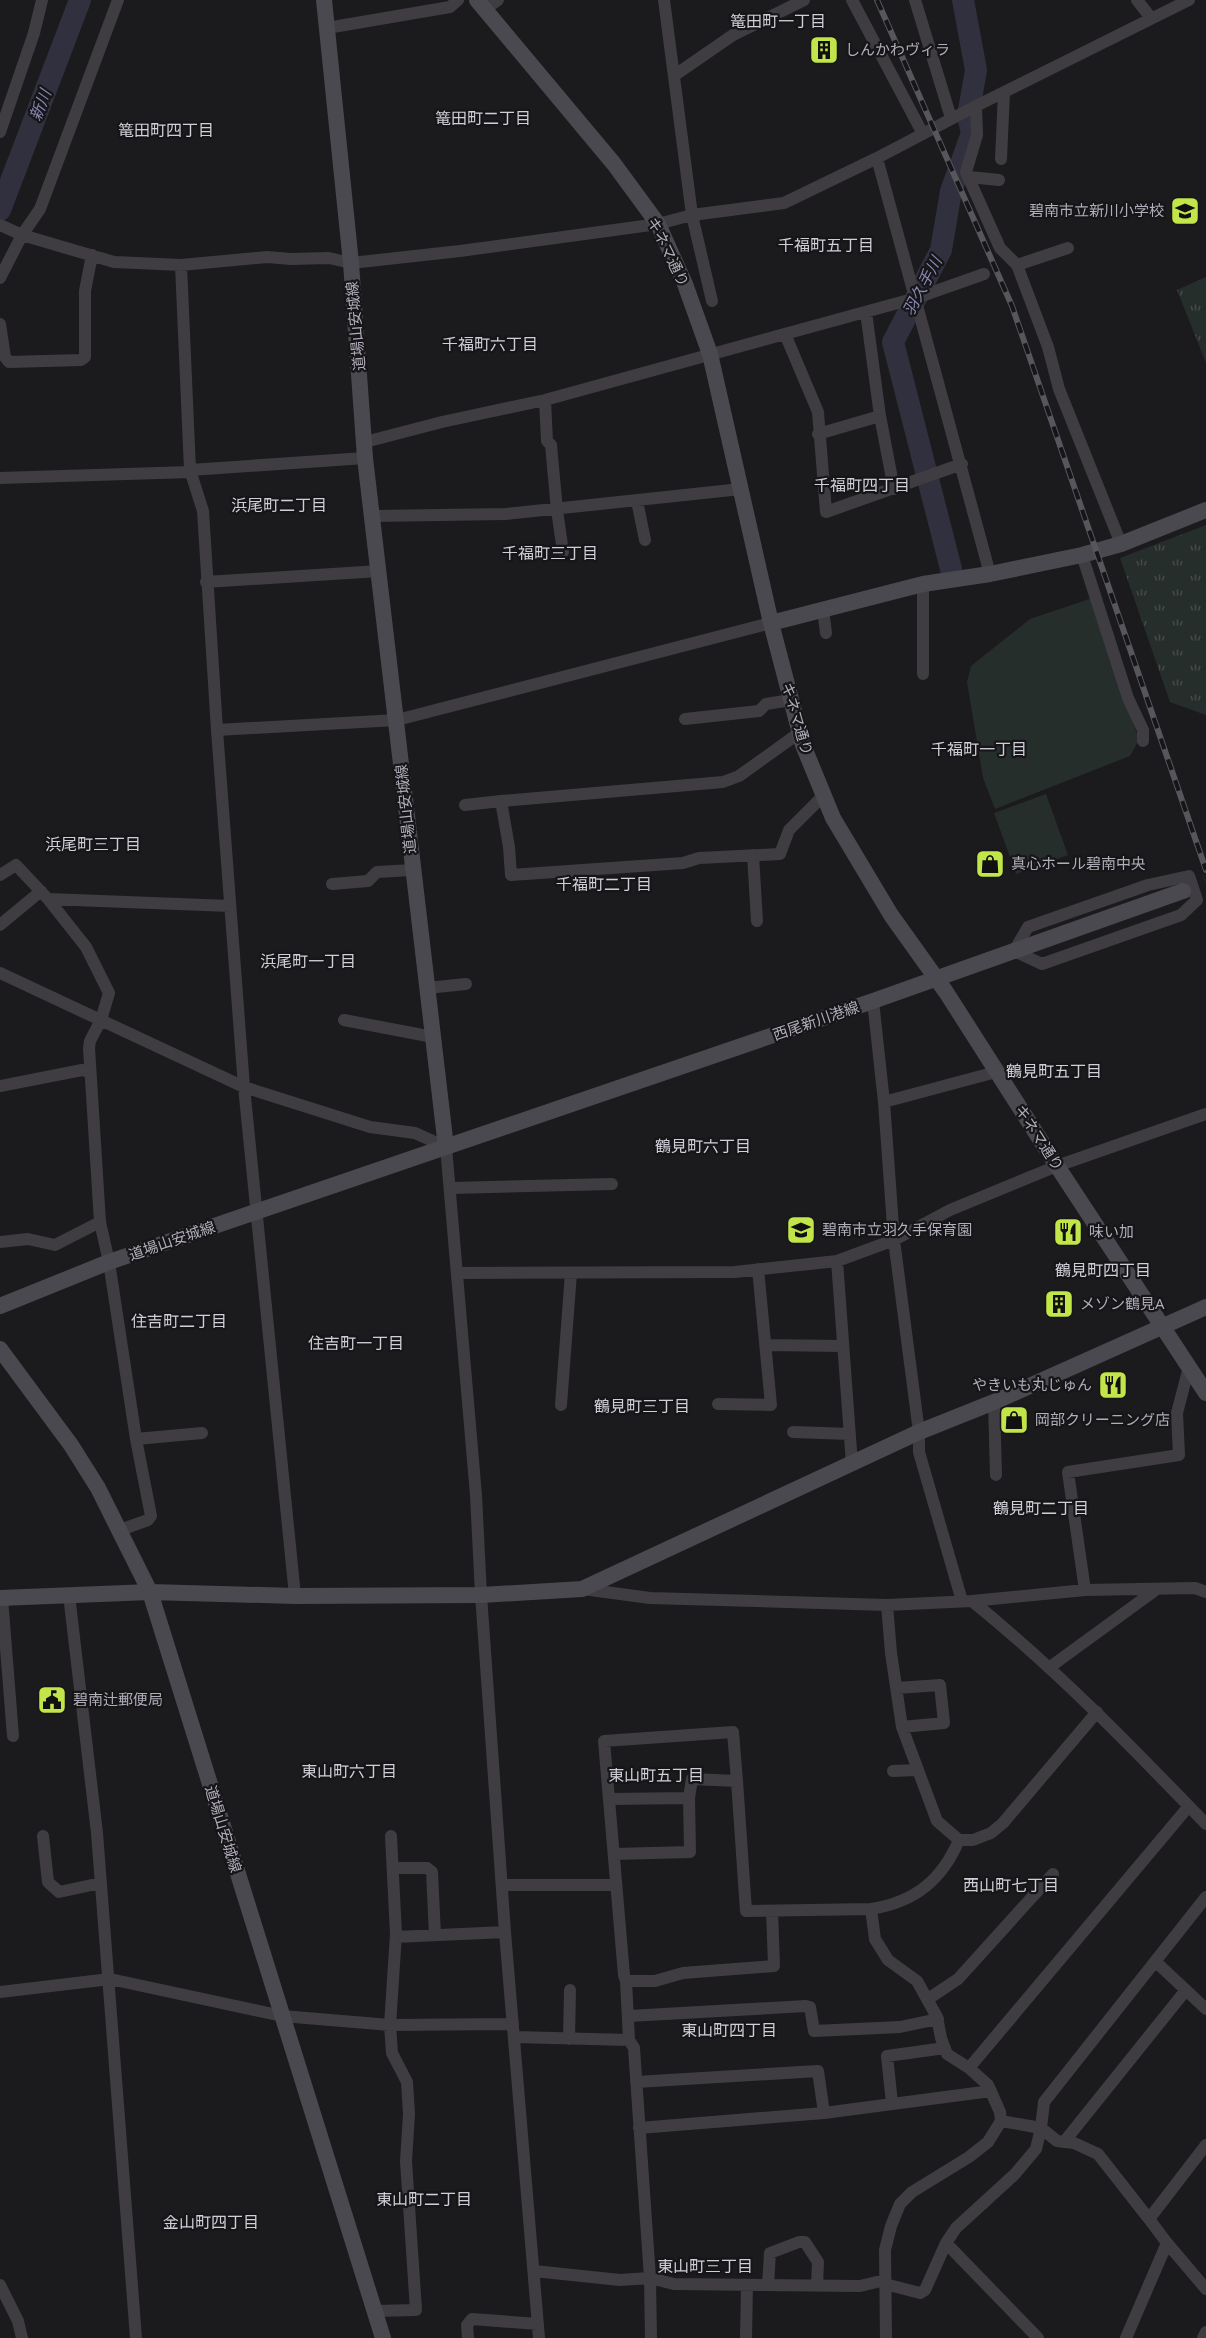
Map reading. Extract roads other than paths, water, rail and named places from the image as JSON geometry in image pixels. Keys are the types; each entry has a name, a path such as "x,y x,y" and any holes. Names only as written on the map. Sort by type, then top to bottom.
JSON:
{"main road":[{"name":"道場山安城線","path":"0,1306 109,1262 446,1147 372,516 351,263 324,0"},
{"name":"キネマ通り","path":"487,3 614,164 658,224 685,284 710,354 771,623 800,733 834,818 891,915 936,979 1206,1393"},
{"path":"771,623 923,584 990,574 1082,555 1121,544 1206,510"},
{"name":"西尾新川港線","path":"446,1147 873,1001 1183,891"},
{"path":"1,1598 150,1592 295,1596 481,1594 582,1589 919,1432 994,1402 1206,1307"},
{"name":"道場山安城線","path":"0,1349 71,1445 98,1488 150,1592 383,2338"}],"street":[{"path":"0,132 4,106 42,0"},
{"path":"0,278 19,233 40,209 118,0"},
{"path":"327,28 450,8 458,0"},
{"path":"664,0 692,215 712,301"},
{"path":"675,75 733,35 804,0"},
{"path":"852,0 923,134"},
{"path":"915,0 951,118"},
{"path":"1137,0 1151,18"},
{"path":"0,225 114,262 181,265 267,257 329,258 351,263 460,251 658,224 692,215 784,202 877,158 951,118 1189,0"},
{"path":"1001,159 1004,92"},
{"path":"976,106 977,135 966,172 1000,248 1017,265 1048,346 1059,389 1121,544"},
{"path":"877,158 962,464 990,574"},
{"path":"969,177 999,180"},
{"path":"1017,265 1068,248"},
{"path":"0,324 5,357 9,362 81,360 85,357 85,291 92,255"},
{"path":"181,265 190,471 203,511 206,582 244,1087 295,1596"},
{"path":"0,478 190,471 365,450 442,422 545,400 916,298 984,274"},
{"path":"866,312 880,416 894,489"},
{"path":"785,334 818,412 826,512 962,464"},
{"path":"545,400 547,441 551,445 556,510 563,552"},
{"path":"818,434 880,416"},
{"path":"372,516 506,514 741,489"},
{"path":"637,501 645,540"},
{"path":"1082,555 1128,698 1143,730 1143,741"},
{"path":"206,582 379,571"},
{"path":"923,584 923,674"},
{"path":"823,609 826,633"},
{"path":"217,730 397,720 771,623"},
{"path":"685,719 759,711 766,704 791,700"},
{"path":"465,805 723,782 739,776 800,733"},
{"path":"501,801 511,875 683,863 699,858 780,854 789,830 824,795"},
{"path":"753,855 757,921"},
{"path":"0,875 16,864 86,947 109,993 101,1020 90,1041 89,1072 100,1222 109,1262 136,1439 151,1516 148,1520 120,1530"},
{"path":"332,884 368,881 377,872 412,870"},
{"path":"1189,876 1197,900 1181,915 1042,964 1014,951 1028,927 1148,885 1189,876"},
{"path":"0,925 44,895 230,906"},
{"path":"0,973 244,1087 370,1127 415,1133 446,1147 476,1495 502,1885 539,2338"},
{"path":"427,988 466,984"},
{"path":"873,1001 884,1102 894,1240 919,1432 919,1452 967,1601 1025,1643 1097,1712 1206,1824"},
{"path":"344,1020 433,1037"},
{"path":"0,1086 82,1070 89,1072"},
{"path":"884,1102 996,1072"},
{"path":"458,1273 735,1272 837,1261 894,1240 950,1210 1056,1166 1206,1114"},
{"path":"451,1188 612,1184"},
{"path":"0,1242 28,1239 55,1245 100,1222"},
{"path":"837,1261 852,1464"},
{"path":"718,1404 771,1405 758,1269"},
{"path":"561,1406 571,1273"},
{"path":"765,1345 842,1346"},
{"path":"1085,1590 1068,1472 1179,1455 1177,1413 1189,1367"},
{"path":"994,1402 996,1475"},
{"path":"793,1432 850,1434"},
{"path":"136,1439 202,1433"},
{"path":"582,1589 650,1598 887,1605 967,1601 1085,1590 1195,1588 1206,1592"},
{"path":"1050,1667 1157,1589"},
{"path":"69,1595 110,1979 136,2338"},
{"path":"1,1598 13,1736"},
{"path":"887,1605 891,1653 902,1727 936,1821 959,1840 973,1840 990,1833 1003,1823 1097,1712"},
{"path":"897,1688 940,1685 944,1723 902,1727"},
{"path":"651,2338 650,2278 634,2048 628,2040 629,2016 604,1741 733,1732 746,1911 871,1909 889,1906 914,1896 934,1880 951,1860 959,1840"},
{"path":"893,1771 916,1770"},
{"path":"614,1854 690,1852 689,1798 692,1779 737,1781"},
{"path":"610,1799 689,1798"},
{"path":"969,2068 1189,1806"},
{"path":"44,1836 48,1882 59,1892 101,1883"},
{"path":"375,2310 416,2310 406,2161 409,2114 407,2082 392,2053 390,2025 396,1938 392,1836"},
{"path":"394,1868 427,1868 432,1872 435,1935"},
{"path":"928,1999 958,1979 1053,1874"},
{"path":"502,1885 616,1885"},
{"path":"534,2271 620,2280 650,2278 674,2284 860,2286 885,2282 920,2293 925,2290 946,2243 956,2228 1015,2174 1036,2149 1044,2102 1206,1897"},
{"path":"871,1909 875,1939 888,1960 917,1981 938,2019 947,2054 969,2068 988,2085 1000,2112 1001,2121 988,2142 969,2157 912,2192 900,2204 885,2250 886,2338"},
{"path":"626,1980 654,1981 683,1973 774,1966 772,1911"},
{"path":"396,1938 506,1932"},
{"path":"1156,1962 1206,2009"},
{"path":"0,1992 110,1979 282,2016 390,2025 513,2024"},
{"path":"569,2038 570,1990"},
{"path":"1064,2142 1186,1990"},
{"path":"629,2016 806,2006 810,2007 814,2031 900,2027 938,2019"},
{"path":"515,2037 628,2040"},
{"path":"892,2103 887,2056 945,2048"},
{"path":"636,2082 818,2072 824,2113"},
{"path":"639,2128 824,2113 991,2091"},
{"path":"1001,2121 1041,2128 1058,2141 1074,2143 1098,2154 1206,2289"},
{"path":"1149,2219 1206,2145"},
{"path":"768,2285 770,2253 805,2242 818,2262 817,2286"},
{"path":"946,2243 1038,2338"},
{"path":"1126,2338 1167,2243"},
{"path":"746,2338 747,2284"},
{"path":"0,2285 18,2321 22,2338"},
{"path":"468,2338 467,2325 472,2319 538,2324"},
{"path":"1203,2338 1206,2332"}],"waterway":[{"name":"新川","path":"0,210 80,0"},
{"name":"羽久手川","path":"951,569 893,342 941,250 951,191 972,133 968,116 976,70 963,0"}],"tunnel":[{"path":"1183,891 1206,883"}],"railway":[{"path":"877,0 1012,306 1206,870"}],"place":[{"name":"しんかわヴィラ","path":"824,50"},
{"name":"碧南市立新川小学校","path":"1185,211"},
{"name":"真心ホール碧南中央","path":"990,864"},
{"name":"碧南市立羽久手保育園","path":"801,1230"},
{"name":"味い加","path":"1068,1232"},
{"name":"メゾン鶴見A","path":"1059,1304"},
{"name":"やきいも丸じゅん","path":"1113,1385"},
{"name":"岡部クリーニング店","path":"1014,1420"},
{"name":"碧南辻郵便局","path":"52,1700"}],"district":[{"name":"篭田町一丁目","path":"778,21"},
{"name":"篭田町二丁目","path":"483,118"},
{"name":"篭田町四丁目","path":"166,130"},
{"name":"千福町五丁目","path":"826,245"},
{"name":"千福町六丁目","path":"490,344"},
{"name":"千福町四丁目","path":"862,485"},
{"name":"浜尾町二丁目","path":"279,505"},
{"name":"千福町三丁目","path":"550,553"},
{"name":"千福町一丁目","path":"979,749"},
{"name":"浜尾町三丁目","path":"93,844"},
{"name":"千福町二丁目","path":"604,884"},
{"name":"浜尾町一丁目","path":"308,961"},
{"name":"鶴見町五丁目","path":"1054,1071"},
{"name":"鶴見町六丁目","path":"703,1146"},
{"name":"鶴見町四丁目","path":"1103,1270"},
{"name":"住吉町二丁目","path":"179,1321"},
{"name":"住吉町一丁目","path":"356,1343"},
{"name":"鶴見町三丁目","path":"642,1406"},
{"name":"鶴見町二丁目","path":"1041,1508"},
{"name":"東山町六丁目","path":"349,1771"},
{"name":"東山町五丁目","path":"656,1775"},
{"name":"西山町七丁目","path":"1011,1885"},
{"name":"東山町四丁目","path":"729,2030"},
{"name":"東山町二丁目","path":"424,2199"},
{"name":"金山町四丁目","path":"211,2222"},
{"name":"東山町三丁目","path":"705,2266"}]}
